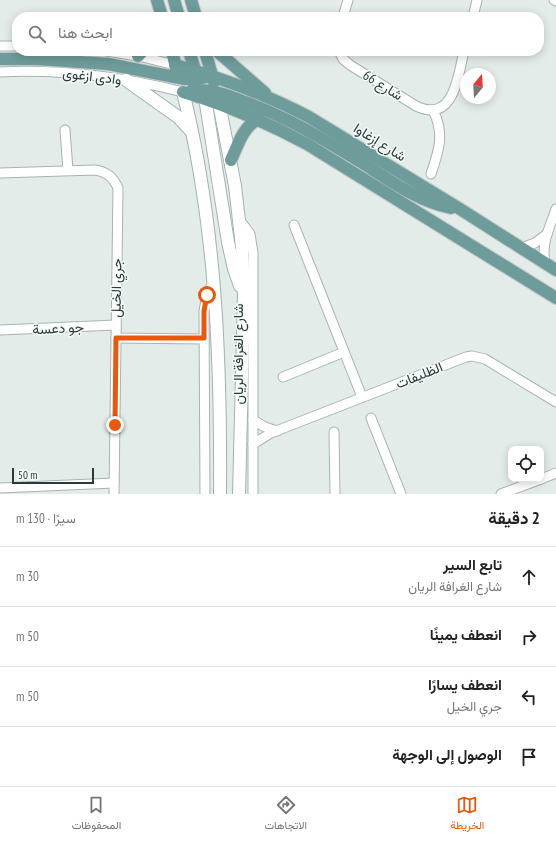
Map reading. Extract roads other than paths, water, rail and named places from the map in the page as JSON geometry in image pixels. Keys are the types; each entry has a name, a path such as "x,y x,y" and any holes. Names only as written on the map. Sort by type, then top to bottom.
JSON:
{"main road":[{"path":"174,0 178,12"},
{"path":"191,0 195,12"},
{"name":"شارع الغرافة الريان","path":"173,56 192,132 205,202 214,281 220,368 220,494"},
{"path":"191,56 204,88 230,255 244,295"},
{"name":"شارع الغرافة الريان","path":"206,56 212,76 204,88 231,160 242,247 244,295 239,494"},
{"path":"223,56 270,98"},
{"path":"0,59 37,59 100,63 179,77 204,88 256,106 295,123 418,197 439,205 460,209"},
{"name":"شارع إزغاوا","path":"175,65 204,88 307,144 556,298"},
{"name":"شارع إزغاوا","path":"204,88 212,76 288,106 325,126 556,270"},
{"path":"126,80 178,117 192,132"},
{"path":"183,92 204,88"},
{"path":"231,160 247,128 254,121 259,119"}],"street":[{"path":"344,12 348,0"},
{"path":"474,12 477,0"},
{"path":"0,46 12,46"},
{"name":"وادى ازغوى","path":"146,56 175,65"},
{"name":"شارع 66","path":"342,56 350,65 416,106 422,109 433,110"},
{"path":"432,174 440,140 439,126 433,110 444,105 452,97 463,56"},
{"name":"وادى ازغوى","path":"0,72 66,72 126,80 183,92"},
{"path":"65,130 68,170"},
{"name":"جري الخيل","path":"0,173 68,170 101,171 112,177 118,188 114,494"},
{"path":"545,262 544,251 547,234 556,210"},
{"name":"شارع الغرافة الريان","path":"239,219 250,234 253,247 253,494"},
{"path":"294,226 362,397"},
{"path":"522,248 535,243 547,234"},
{"name":"شارع الغرافة الريان","path":"205,494 205,303 214,281"},
{"name":"جو دعسة","path":"0,330 116,325"},
{"path":"116,338 204,338"},
{"path":"283,377 344,352"},
{"name":"الظليفات","path":"253,444 265,436 277,431 460,358 472,356 491,362 556,402"},
{"path":"371,418 401,494"},
{"path":"253,420 265,427 277,431"},
{"path":"334,432 335,494"},
{"path":"544,478 556,473"},
{"path":"501,494 533,482"},
{"path":"0,488 114,483"}]}
